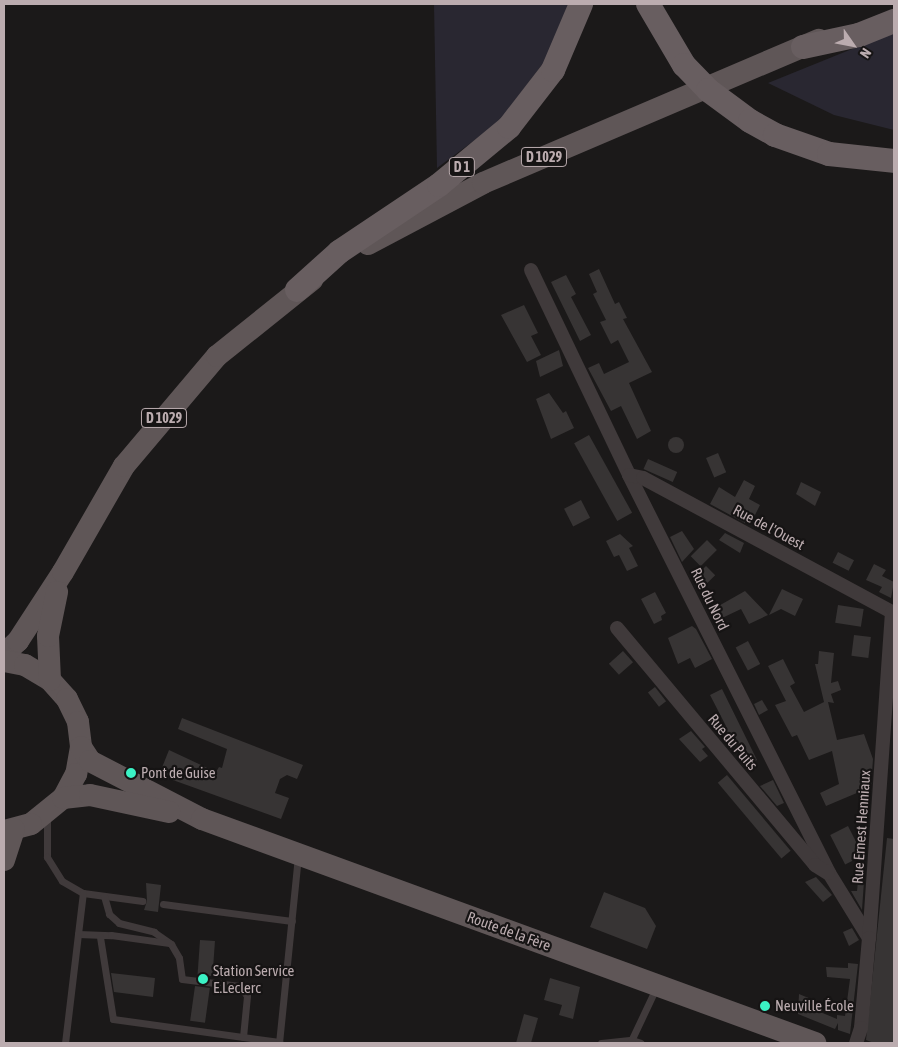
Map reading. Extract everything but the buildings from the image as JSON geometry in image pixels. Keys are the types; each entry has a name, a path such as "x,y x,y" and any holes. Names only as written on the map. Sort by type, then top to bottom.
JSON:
{"highway":[{"name":"D 1","path":"297,290 339,252 439,185 509,127 552,70 581,4"},
{"path":"648,4 694,64 767,130 801,145 829,154 894,161"},
{"path":"665,4 694,64"},
{"path":"803,47 859,35 894,21"},
{"path":"736,103 784,124 819,136 894,147"}],"main road":[{"name":"D 1029","path":"4,654 18,641 64,572 124,466 217,356 297,290 374,240 483,184 894,9"},
{"name":"D 1029","path":"50,680 47,651 50,617 64,572"},
{"path":"4,660 25,665 50,680 67,698 78,722 81,747 76,774 63,798 47,814 9,830 4,860"},
{"name":"Route de la Fère","path":"81,747 90,761 202,819"},
{"name":"Route de la Fère","path":"63,798 90,795 111,798 202,819 815,1043"}],"street":[{"name":"Rue du Nord","path":"531,270 629,475 829,873 869,938"},
{"name":"Rue de l'Ouest","path":"629,475 643,478 892,612"},
{"name":"Rue Ernest Henniaux","path":"856,1043 860,1028 869,938 892,612"},
{"name":"Rue du Puits","path":"617,628 815,865 829,873"}],"lane":[{"path":"47,814 47,857 54,873 83,893 142,901"},
{"path":"100,937 112,1019 279,1042 299,854"},
{"path":"65,1043 83,893"},
{"path":"104,896 109,914 119,923 154,932 171,944 179,958 182,979 240,986 247,996 243,1037"},
{"path":"163,904 292,921"},
{"path":"78,934 100,937 112,935 171,944"},
{"path":"631,1041 658,986"},
{"path":"601,1043 631,1041 641,1043"}],"shaded area":[{"path":"434,4 568,4 551,53 498,123 437,168"},
{"path":"894,32 894,130 834,115 768,83"}],"place":[{"name":"Pont de Guise","path":"131,773"},
{"name":"Station Service E.Leclerc","path":"203,979"},
{"name":"Neuville École","path":"765,1006"}]}
